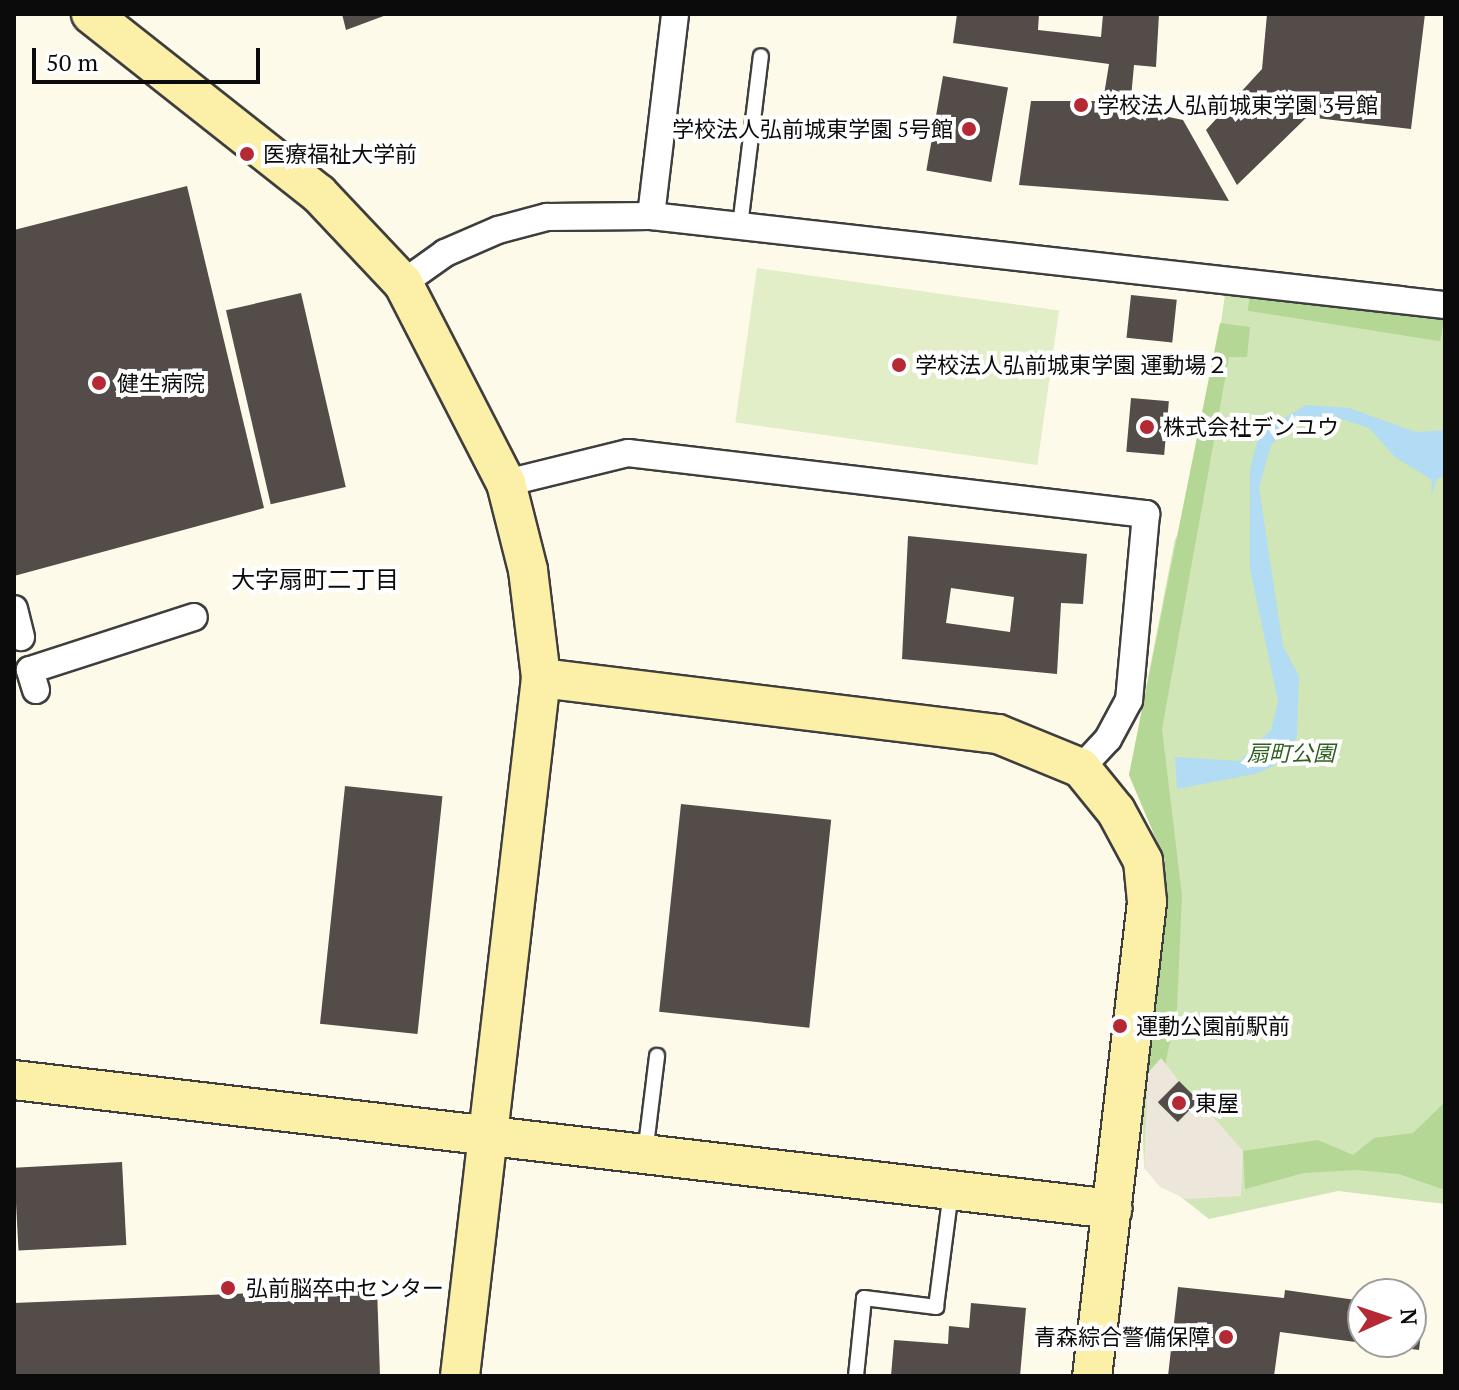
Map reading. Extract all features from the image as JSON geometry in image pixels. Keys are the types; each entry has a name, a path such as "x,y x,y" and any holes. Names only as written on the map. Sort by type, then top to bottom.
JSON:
{"street":[{"path":"651,216 675,14"},
{"path":"94,16 319,194 403,283 506,483 528,570 541,678 460,1376"},
{"path":"403,283 445,253 498,230 547,217 651,216 1445,305"},
{"path":"506,483 628,453 1146,514 1129,700 1108,739 1081,768"},
{"path":"14,609 21,637"},
{"path":"36,690 30,670 194,617"},
{"path":"541,678 998,734 1081,768 1116,811 1143,861 1147,902 1092,1376"},
{"path":"14,1080 1112,1209"}],"lane":[{"path":"740,226 761,56"},
{"path":"645,1154 657,1056"},
{"path":"856,1376 864,1298 936,1307 951,1191"}],"green space":[{"name":"学校法人弘前城東学園 運動場２","path":"757,268 1059,310 1037,465 735,422"},
{"name":"扇町公園","path":"1227,280 1445,313 1445,1204 1338,1191 1209,1219 1144,1168 1141,1079 1158,983 1165,860 1129,775 1175,539 1195,509"},
{"path":"1252,283 1445,314 1440,341 1248,311"},
{"path":"1220,323 1250,327 1247,357 1229,357 1162,729 1182,896 1177,1008 1162,1080 1141,1079 1158,983 1165,860 1129,775"},
{"path":"1445,1102 1445,1190 1399,1174 1357,1170 1304,1173 1245,1189 1243,1151 1318,1140 1353,1155 1374,1138 1413,1133"}],"shaded area":[{"path":"1161,1058 1179,1081 1159,1105 1179,1122 1199,1101 1243,1151 1241,1196 1186,1199 1160,1187 1144,1168 1148,1073"}],"water":[{"path":"1306,405 1349,408 1416,432 1445,430 1445,476 1437,479 1431,496 1432,480 1395,457 1369,428 1329,415 1296,421 1271,445 1259,488 1283,646 1299,676 1297,737 1277,764 1259,773 1177,789 1175,757 1240,761 1271,730 1278,701 1250,569 1250,469 1259,434"}],"building":[{"path":"342,14 389,14 346,30"},
{"name":"学校法人弘前城東学園 3号館","path":"957,14 1039,14 1038,30 1101,37 1103,14 1159,14 1156,67 1134,65 1130,109 1183,120 1229,201 1019,185 1031,101 1103,101 1109,64 953,43"},
{"path":"1267,14 1425,14 1411,129 1307,117 1237,185 1206,130 1262,69"},
{"name":"学校法人弘前城東学園 5号館","path":"943,76 1008,87 991,182 926,171"},
{"name":"健生病院","path":"187,186 264,508 14,576 14,230"},
{"path":"301,293 346,487 271,504 226,310"},
{"path":"1131,295 1177,300 1172,343 1127,338"},
{"name":"株式会社デンユウ","path":"1131,398 1169,401 1164,455 1126,452"},
{"path":"908,536 1087,554 1083,604 1061,603 1057,674 902,659","holes":["951,588 1014,597 1010,632 946,623"]},
{"path":"345,786 442,796 417,1034 320,1024"},
{"path":"681,804 831,820 809,1028 659,1012"},
{"name":"東屋","path":"1179,1081 1199,1101 1178,1122 1158,1102"},
{"path":"122,1162 126,1245 18,1251 14,1168"},
{"name":"青森綜合警備保障","path":"1178,1287 1284,1298 1285,1290 1347,1299 1347,1341 1280,1332 1274,1376 1168,1376"},
{"path":"377,1288 380,1376 14,1376 14,1303"},
{"path":"971,1303 1026,1308 1020,1376 891,1376 894,1340 948,1344 949,1326 969,1328"}],"place":[{"name":"学校法人弘前城東学園 3号館","path":"1081,105"},
{"name":"学校法人弘前城東学園 5号館","path":"969,129"},
{"name":"医療福祉大学前","path":"247,154"},
{"name":"学校法人弘前城東学園 運動場２","path":"899,365"},
{"name":"健生病院","path":"99,383"},
{"name":"株式会社デンユウ","path":"1147,427"},
{"name":"運動公園前駅前","path":"1120,1026"},
{"name":"東屋","path":"1179,1103"},
{"name":"弘前脳卒中センター","path":"228,1288"},
{"name":"青森綜合警備保障","path":"1226,1337"}],"district":[{"name":"大字扇町二丁目","path":"315,580"}]}
